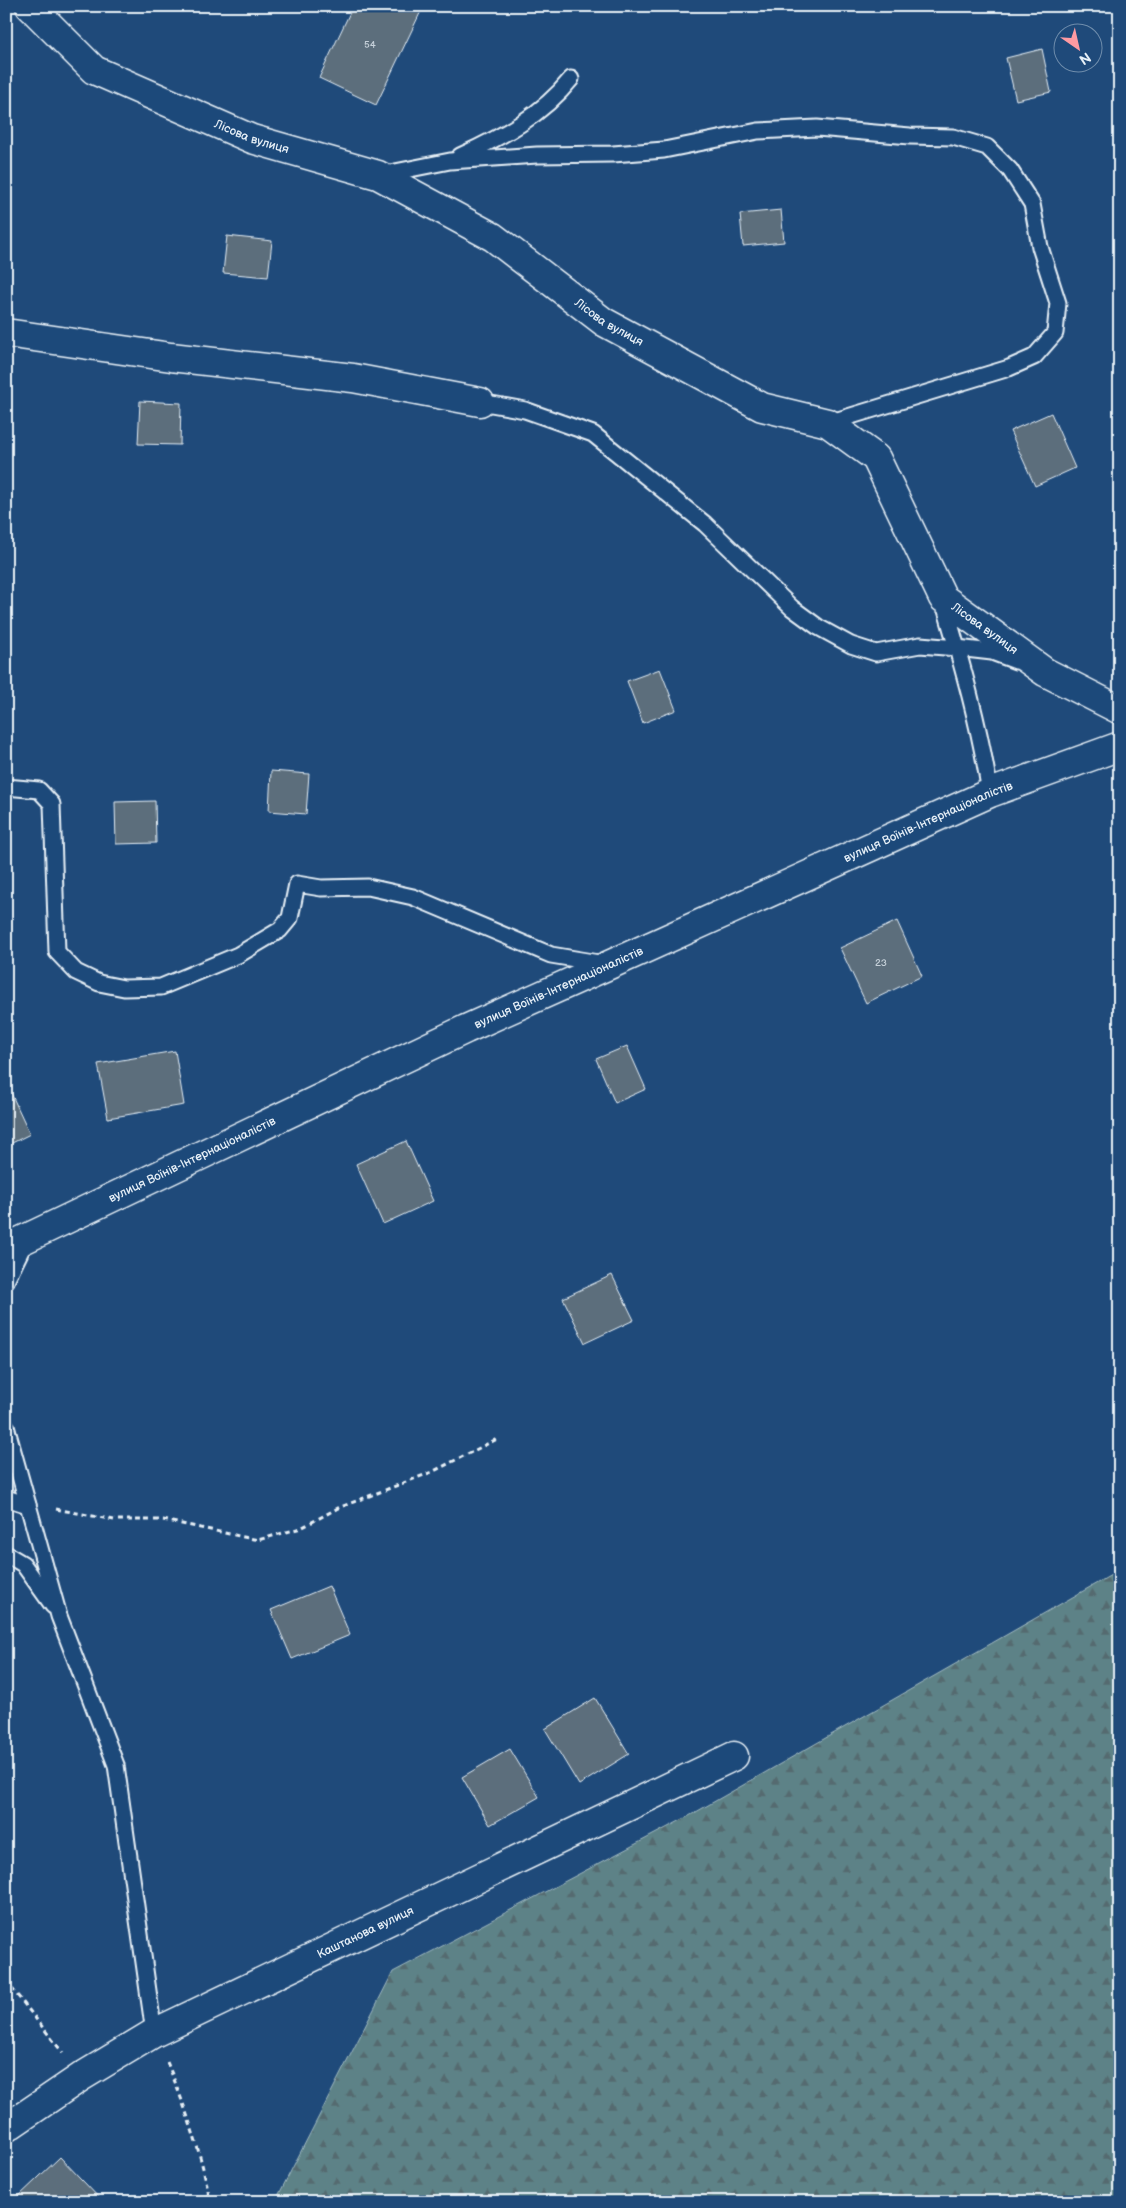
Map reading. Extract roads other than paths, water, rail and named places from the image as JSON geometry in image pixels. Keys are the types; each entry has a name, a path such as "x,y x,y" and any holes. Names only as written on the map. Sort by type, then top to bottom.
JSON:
{"street":[{"name":"Лісова вулиця","path":"30,6 94,70 252,139 378,175 493,237 604,322 762,407 828,423 876,458 943,598 1046,672 1120,710"},
{"path":"6,333 171,357 353,378 480,402"},
{"name":"вулиця Воїнів-Інтернаціоналістів","path":"16,1243 466,1029 990,793 1120,746"},
{"name":"Каштанова вулиця","path":"6,2128 81,2077 154,2033 734,1756"}],"lane":[{"path":"450,161 493,141 527,120 556,98 571,79"},
{"path":"378,175 450,161 537,155 613,154 664,150 758,131 817,128 910,136 953,137 987,147 1010,170 1032,204 1040,247 1058,303 1055,333 1034,357 1009,368 828,423"},
{"path":"480,402 526,410 593,434 705,524 792,608 818,627 851,645 876,653 920,646 992,652 1046,672"},
{"path":"943,598 981,740 990,793"},
{"path":"6,787 39,790 52,804 58,952 76,972 99,983 124,988 161,987 238,955 280,930 290,918 297,884 321,888 368,887 413,896 552,955 609,965"},
{"path":"6,1281 16,1243"},
{"path":"6,1426 59,1616 116,1765 154,2033"},
{"path":"6,1498 28,1505"},
{"path":"6,1554 23,1564 59,1616"}]}
